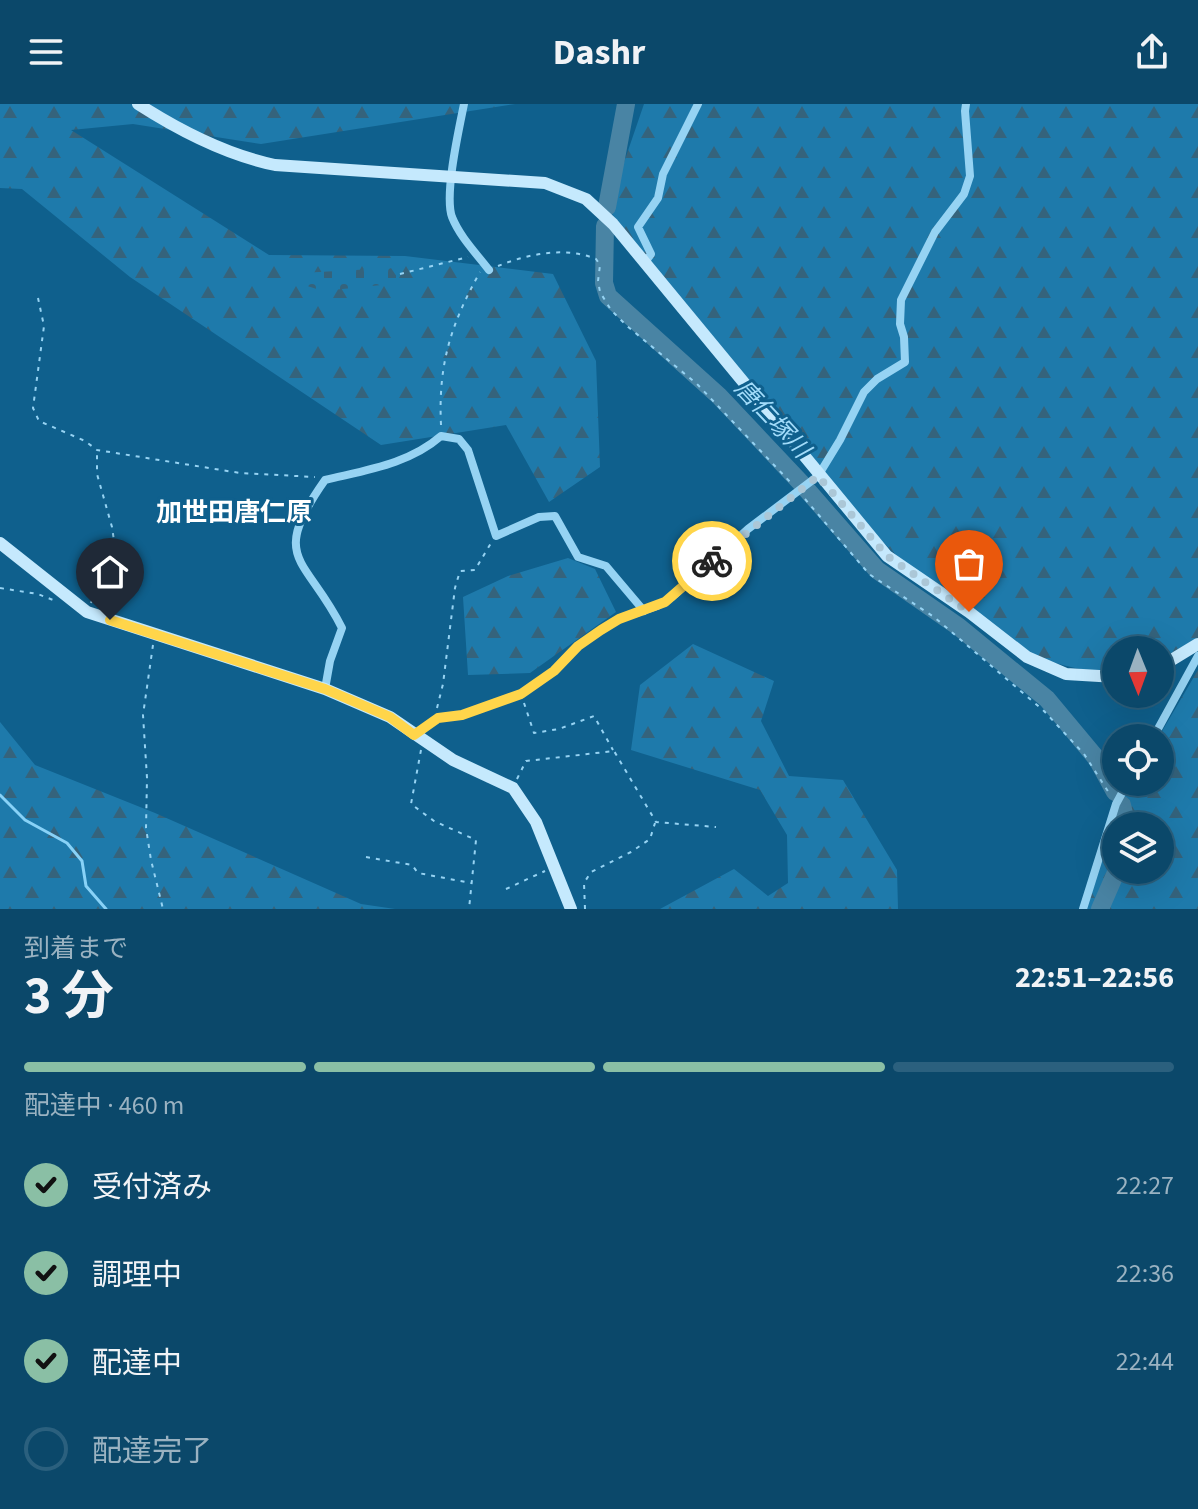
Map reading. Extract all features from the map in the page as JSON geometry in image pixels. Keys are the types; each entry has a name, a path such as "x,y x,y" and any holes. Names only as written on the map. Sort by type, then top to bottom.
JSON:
{"street":[{"path":"138,104 223,150 251,160 275,165 545,183 586,199 613,224 887,556 969,612 1027,657 1066,674 1102,676"},
{"path":"464,104 451,214 461,234 489,270"},
{"path":"645,262 651,254 638,227 658,198 663,174 698,104"},
{"path":"418,738 438,718 462,715 521,694 554,671 578,646 601,630 672,597 748,529 818,476 864,392 877,379 905,362 900,324 901,300 935,232 964,194 970,176 966,104"},
{"path":"325,689 342,628 296,553 295,533 307,506 325,480 400,461 428,448 441,436 459,439 468,450 496,536 539,517 555,516 578,557 606,566 644,611"},
{"path":"0,543 87,612 325,689 390,717 453,760 513,788 536,822 571,909"},
{"path":"1174,659 1198,644"},
{"path":"1161,724 1198,656"},
{"path":"1083,909 1120,796"}],"path":[{"path":"441,436 440,406 446,346 454,321 484,267 489,270 530,254 551,253 596,259 600,265 600,292 611,310 697,384 800,492 869,574 934,617 1044,711 1084,754 1116,804"},
{"path":"400,274 477,255"},
{"path":"38,298 44,326 33,408 39,421 85,441 97,450 240,473 325,480"},
{"path":"87,612 114,541 97,474 97,450"},
{"path":"438,718 437,707 460,571 475,570 496,536"},
{"path":"0,588 38,594 63,603"},
{"path":"154,636 144,690 146,828 163,909"},
{"path":"521,694 534,733 559,729 594,716 656,822"},
{"path":"418,738 411,804 434,821 476,840 469,909"},
{"path":"513,788 526,761 614,751"},
{"path":"656,822 716,827"},
{"path":"585,909 584,883 591,872 650,839 656,822"},
{"path":"366,857 412,865 418,873 472,883"},
{"path":"506,889 553,867"}],"green space":[{"path":"0,104 515,104 261,144 133,124 71,130 269,255 405,256 553,274 596,361 600,467 549,502 506,425 381,445 130,277 22,189 0,188"},
{"path":"644,104 1198,104 1198,638 1174,651 1174,636 1102,636 1102,671 1065,665 1035,656 899,558 878,537 608,209"},
{"path":"391,268 401,283 323,291 304,285 301,273"},
{"path":"568,558 595,569 616,612 530,673 468,675 463,597 508,576"},
{"path":"693,644 774,681 761,721 789,776 843,780 897,870 898,909 660,909 734,869 768,896 788,883 787,835 760,790 631,750 640,685"},
{"path":"1198,670 1198,909 1086,909 1102,857 1102,884 1174,884 1174,812 1116,812 1123,796 1174,796 1174,724 1166,724"},
{"path":"0,722 35,765 155,813 361,904 395,909 0,909"}],"waterway":[{"name":"唐仁塚川","path":"607,207 626,104"},
{"name":"唐仁塚川","path":"605,226 604,283 608,296 719,396 877,570 959,627 1047,699 1102,768"},
{"path":"0,795 25,820 67,843 82,861 86,886 106,909"},
{"name":"唐仁塚川","path":"1122,805 1124,812"},
{"name":"唐仁塚川","path":"1100,909 1111,884"}],"way so far":[{"path":"712,561 748,529 818,476 877,547 900,567 969,612"}],"district":[{"name":"加世田唐仁原","path":"234,512"}],"route":[{"path":"110,620 325,689 390,717 414,735 438,718 462,715 521,694 554,671 578,646 619,619 665,602 712,561"}]}
